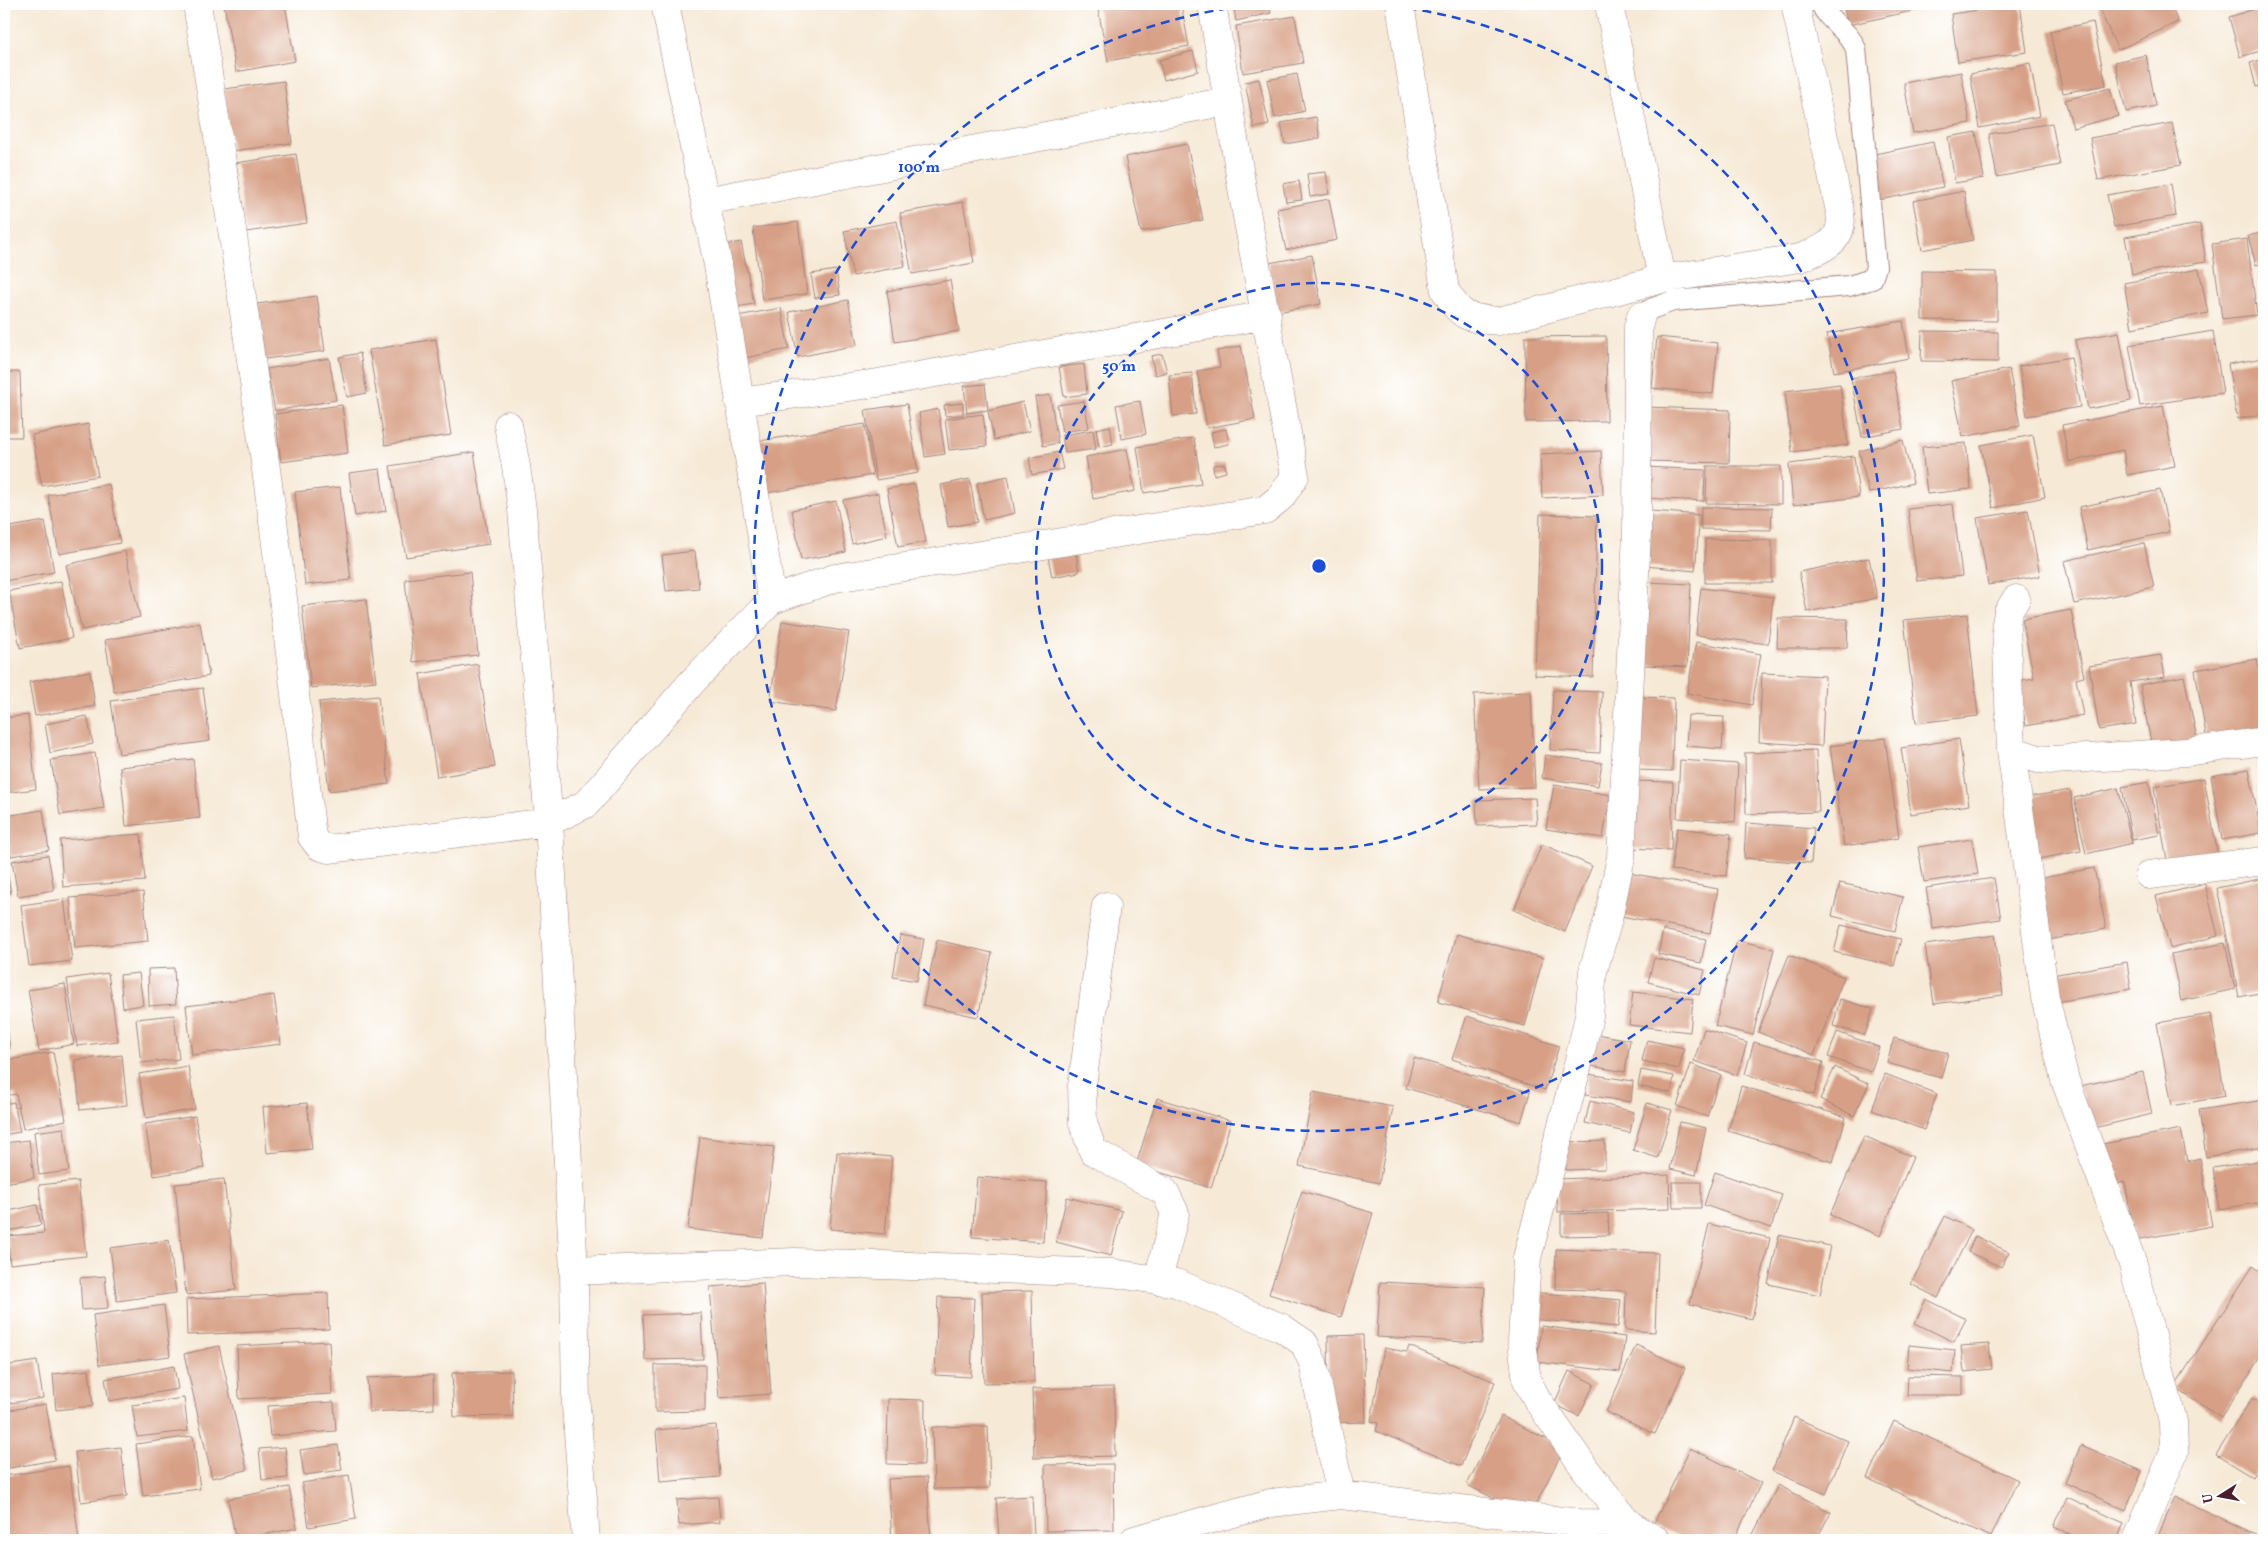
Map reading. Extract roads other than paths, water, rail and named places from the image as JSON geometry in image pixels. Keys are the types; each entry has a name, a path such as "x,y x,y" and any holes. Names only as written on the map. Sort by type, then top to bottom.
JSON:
{"street":[{"path":"197,4 236,250 286,611 312,837 319,846 329,849 549,822 586,804 693,681 772,600 835,578 1265,510 1281,497 1295,476 1267,315 1244,200 1212,4"},
{"path":"665,4 718,265 772,600"},
{"path":"1400,4 1445,290 1458,311 1478,320 1498,321 1662,279 1800,258 1820,250 1834,239 1840,227 1839,207 1794,4"},
{"path":"1609,4 1662,279"},
{"path":"705,201 1228,101"},
{"path":"739,402 878,383 1267,315"},
{"path":"1641,316 1638,327 1637,533 1622,798 1621,857 1608,920 1593,971 1589,1016 1577,1068 1527,1258 1522,1341 1528,1381 1538,1401 1586,1470 1629,1524 1656,1540"},
{"path":"508,425 522,510 549,822 574,1271 576,1405 586,1540"},
{"path":"2016,599 2008,612 2006,624 2011,750 2045,997 2068,1089 2133,1264 2173,1422 2174,1452 2137,1540"},
{"path":"2011,750 2038,759 2053,760 2186,752 2264,741"},
{"path":"2149,875 2264,861"},
{"path":"1106,906 1082,1086 1083,1123 1093,1151 1165,1192 1175,1213 1158,1280"},
{"path":"574,1271 795,1262 1112,1273 1176,1283 1273,1324 1293,1334 1304,1343 1313,1363 1341,1495"},
{"path":"1134,1540 1271,1503 1341,1495 1580,1523 1629,1524"}],"lane":[{"path":"1641,316 1651,309 1673,301 1850,286 1872,279 1876,266 1856,49 1848,34 1827,14 1821,4"}]}
